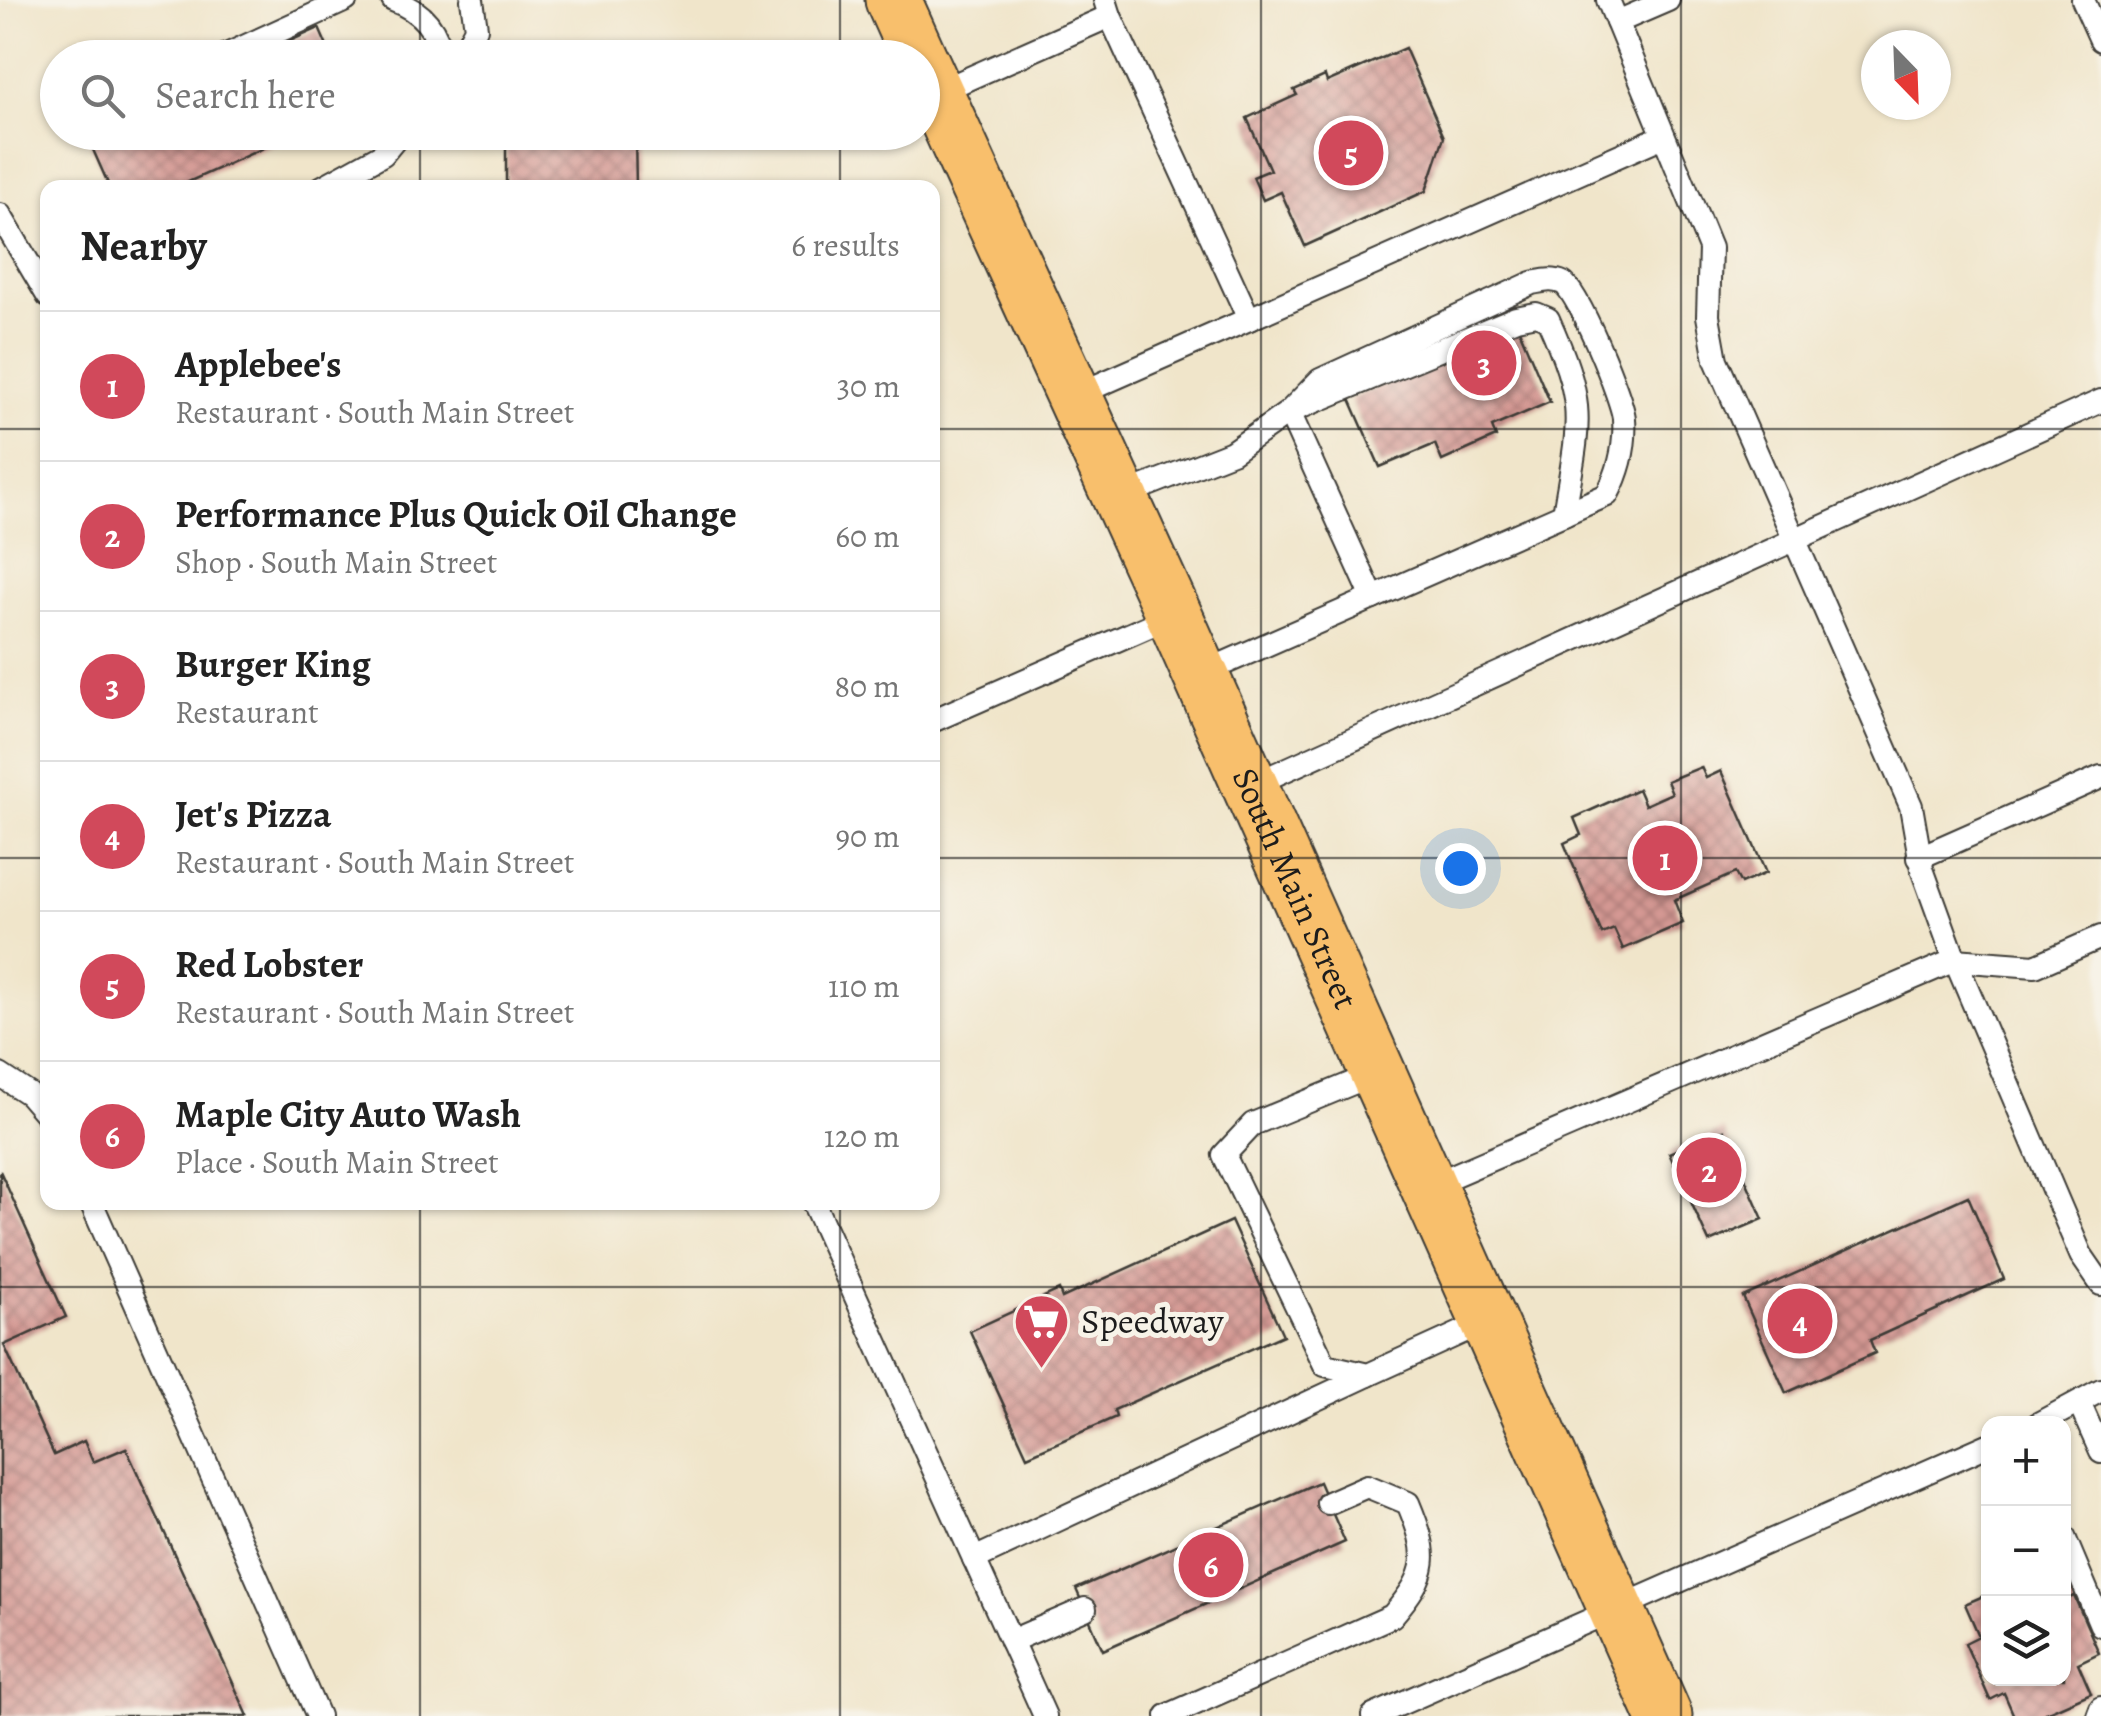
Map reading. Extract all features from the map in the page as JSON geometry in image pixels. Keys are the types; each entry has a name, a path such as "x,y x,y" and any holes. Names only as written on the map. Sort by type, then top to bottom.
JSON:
{"main road":[{"name":"South Main Street","path":"893,0 911,40"},
{"name":"South Main Street","path":"940,103 1174,615 1664,1716"}],"lane":[{"path":"259,40 346,0"},
{"path":"393,0 410,6 434,30 436,40"},
{"path":"470,40 476,28 472,0"},
{"path":"1608,0 1661,138 1710,248 1708,316 1716,360 1911,806 1918,858 1955,960 2081,1255 2101,1284"},
{"path":"1618,22 1668,0"},
{"path":"2083,0 2101,40"},
{"path":"940,67 1107,8 1249,319"},
{"path":"1074,396 1661,138"},
{"path":"336,180 386,150"},
{"path":"0,216 40,283"},
{"path":"1200,674 1607,495 1617,476 1625,422 1623,406 1578,307 1563,283 1549,279 1532,283 1320,380 1290,412"},
{"path":"1120,496 1232,452 1290,412 1516,318 1536,314 1548,319 1575,387 1579,443 1564,514"},
{"path":"1250,786 2101,401"},
{"path":"1290,412 1373,598"},
{"path":"940,717 1174,615"},
{"path":"1918,858 2101,777"},
{"path":"1428,1186 1955,960 2035,966 2101,936"},
{"path":"1368,1375 1325,1365 1224,1155 1253,1124 1378,1072"},
{"path":"0,1076 29,1094 40,1107"},
{"path":"96,1210 318,1716"},
{"path":"816,1210 1045,1716"},
{"path":"974,1559 1489,1320"},
{"path":"2056,1416 2101,1390"},
{"path":"2080,1405 2101,1452"},
{"path":"1373,1716 1981,1448"},
{"path":"1168,1716 1392,1616 1418,1586 1426,1547 1408,1503 1368,1486 1328,1502"},
{"path":"2071,1553 2101,1624"},
{"path":"1011,1642 1084,1609"},
{"path":"2098,1716 2101,1708"}],"building":[{"path":"319,28 324,40 292,40"},
{"path":"1405,48 1444,137 1426,191 1305,246 1281,192 1263,200 1253,177 1270,170 1247,118 1297,95 1294,90 1325,76 1327,82"},
{"path":"93,150 259,150 193,180 106,180"},
{"path":"506,150 635,150 636,180 506,180"},
{"path":"1518,327 1550,402 1492,427 1496,437 1442,461 1435,444 1380,467 1350,399"},
{"path":"1701,767 1706,778 1721,771 1766,873 1741,884 1735,873 1674,900 1683,923 1623,949 1614,929 1602,934 1564,843 1581,835 1574,818 1638,789 1645,805 1672,793 1667,781"},
{"path":"1724,1130 1763,1219 1709,1242 1669,1153"},
{"path":"0,1171 66,1317 4,1345 54,1455 84,1441 93,1462 126,1448 248,1716 0,1716"},
{"path":"1968,1196 2004,1279 1870,1340 1875,1353 1786,1393 1743,1297"},
{"name":"Speedway","path":"1231,1221 1283,1335 1114,1410 1116,1417 1027,1456 970,1331 1059,1290 1062,1298"},
{"path":"1319,1482 1345,1542 1103,1650 1076,1589"},
{"path":"2074,1596 2099,1653 2078,1663 2091,1693 2039,1716 2014,1716 2004,1693 1990,1700 1984,1686 2071,1686"},
{"path":"1981,1597 1981,1679 1965,1643 1979,1636 1965,1604"}],"place":[{"name":"Red Lobster","path":"1351,153"},
{"name":"Burger King","path":"1484,363"},
{"name":"Applebee's","path":"1665,858"},
{"name":"Performance Plus Quick Oil Change","path":"1709,1170"},
{"name":"Jet's Pizza","path":"1800,1321"},
{"name":"Speedway","path":"1042,1370"},
{"name":"Maple City Auto Wash","path":"1211,1565"}]}
